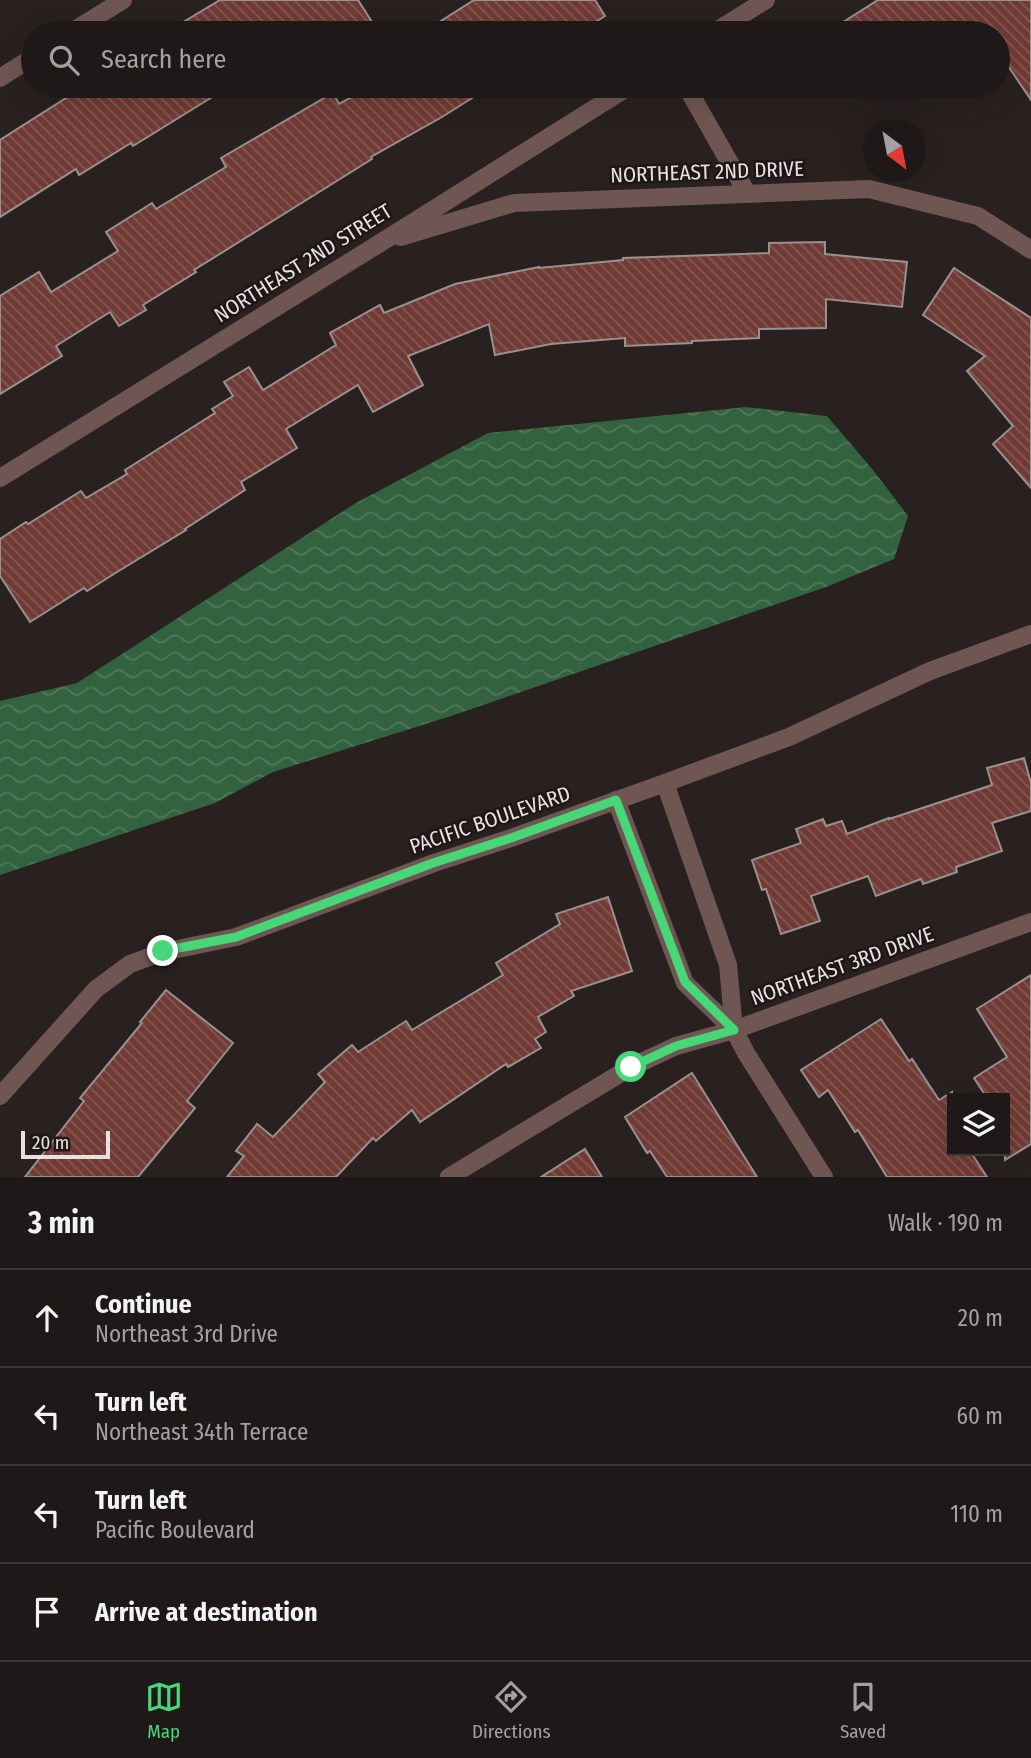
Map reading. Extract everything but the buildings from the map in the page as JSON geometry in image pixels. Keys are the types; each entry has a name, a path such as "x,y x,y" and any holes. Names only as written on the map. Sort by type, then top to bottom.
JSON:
{"street":[{"path":"89,21 123,0"},
{"path":"732,21 766,0"},
{"path":"0,78 21,65"},
{"name":"NORTHEAST 2ND STREET","path":"0,478 611,98"},
{"path":"693,98 747,193"},
{"name":"NORTHEAST 2ND DRIVE","path":"377,244 514,203 869,189 978,216 1031,250"},
{"name":"PACIFIC BOULEVARD","path":"0,1096 96,989 130,964 163,951 236,937 433,863 665,783 789,737 930,671 1031,634"},
{"path":"665,783 728,965 734,1030"},
{"path":"616,800 685,982 734,1030 746,1054 824,1177"},
{"name":"NORTHEAST 3RD DRIVE","path":"449,1177 631,1067 676,1046 734,1030 1031,922"}],"water":[{"path":"746,407 827,416 908,516 894,559 826,587 451,716 273,772 215,803 0,875 0,701 77,683 356,503 488,433"}],"route":[{"path":"163,951 236,937 433,863 616,800 685,982 734,1030 676,1046 631,1067"}]}
